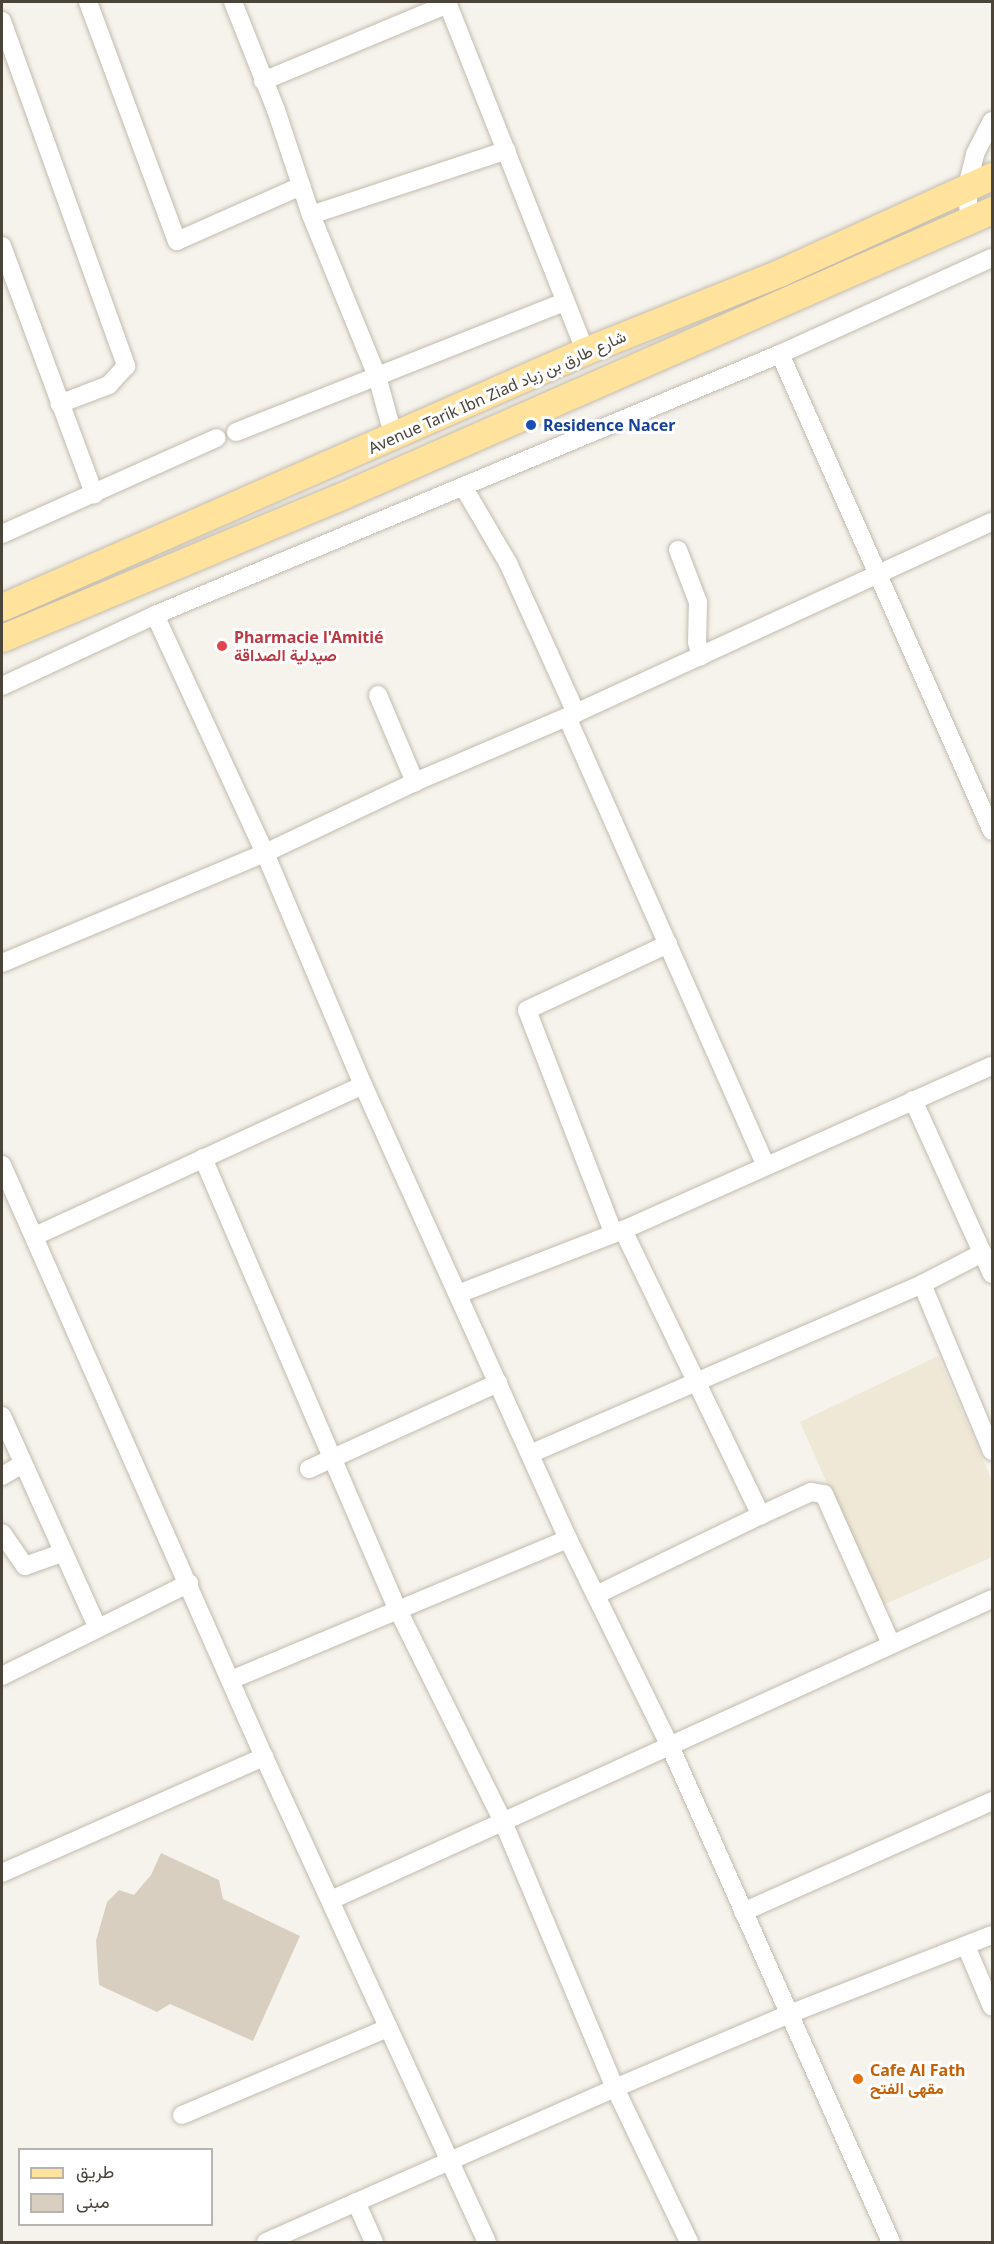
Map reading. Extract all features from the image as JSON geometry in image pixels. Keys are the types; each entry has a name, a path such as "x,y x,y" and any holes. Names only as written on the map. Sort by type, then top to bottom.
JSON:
{"main road":[{"name":"Avenue Tarik Ibn Ziad شارع طارق بن زياد","path":"2,608 394,438 585,351 779,273 993,176"},
{"name":"Avenue Tarik Ibn Ziad شارع طارق بن زياد","path":"2,638 347,494 981,215"}],"street":[{"path":"88,2 177,241 301,186"},
{"path":"233,2 311,215 377,376 394,438"},
{"path":"263,81 447,2 585,351"},
{"path":"2,21 126,366 109,385 59,404"},
{"path":"981,215 967,187 975,154 993,121"},
{"path":"311,215 507,150"},
{"path":"2,246 94,494"},
{"path":"2,686 155,615 464,488 780,354 993,258"},
{"path":"236,432 566,302"},
{"path":"780,354 993,831"},
{"path":"2,534 217,438"},
{"path":"464,488 518,583 668,944 766,1166"},
{"path":"2,963 265,853 415,782 571,715 880,576 993,522"},
{"path":"678,550 698,602 697,642 701,656"},
{"path":"155,615 265,853 363,1085 568,1539 669,1744 891,2242"},
{"path":"378,695 415,782"},
{"path":"668,944 527,1010 618,1231 697,1383 760,1515"},
{"path":"458,1294 618,1231 993,1066"},
{"path":"34,1236 363,1085"},
{"path":"913,1100 993,1274"},
{"path":"203,1158 397,1608 504,1824 615,2088 689,2242"},
{"path":"2,1165 233,1679 264,1757 487,2242"},
{"path":"530,1454 922,1284 982,1253"},
{"path":"922,1284 986,1421 993,1451"},
{"path":"309,1468 498,1383"},
{"path":"2,1416 97,1626"},
{"path":"2,1476 23,1464"},
{"path":"596,1595 811,1492 824,1494 891,1644"},
{"path":"2,1533 25,1566 64,1552"},
{"path":"233,1679 397,1608 568,1539"},
{"path":"2,1676 97,1626 189,1583"},
{"path":"331,1900 504,1824 669,1744 993,1599"},
{"path":"2,1873 264,1757"},
{"path":"743,1912 993,1802"},
{"path":"266,2242 789,2014 993,1935"},
{"path":"966,1946 993,2007"},
{"path":"182,2115 388,2028"},
{"path":"356,2202 374,2242"}],"shaded area":[{"path":"938,1356 992,1481 992,1557 881,1606 800,1422"}],"building":[{"path":"161,1853 219,1880 223,1899 300,1936 253,2041 170,2004 157,2012 99,1985 96,1941 107,1902 119,1890 134,1895 151,1875"}],"place":[{"name":"Residence Nacer","path":"531,425"},
{"name":"Pharmacie l'Amitié صيدلية الصداقة","path":"222,646"},
{"name":"Cafe Al Fath مقهى الفتح","path":"858,2079"}]}
